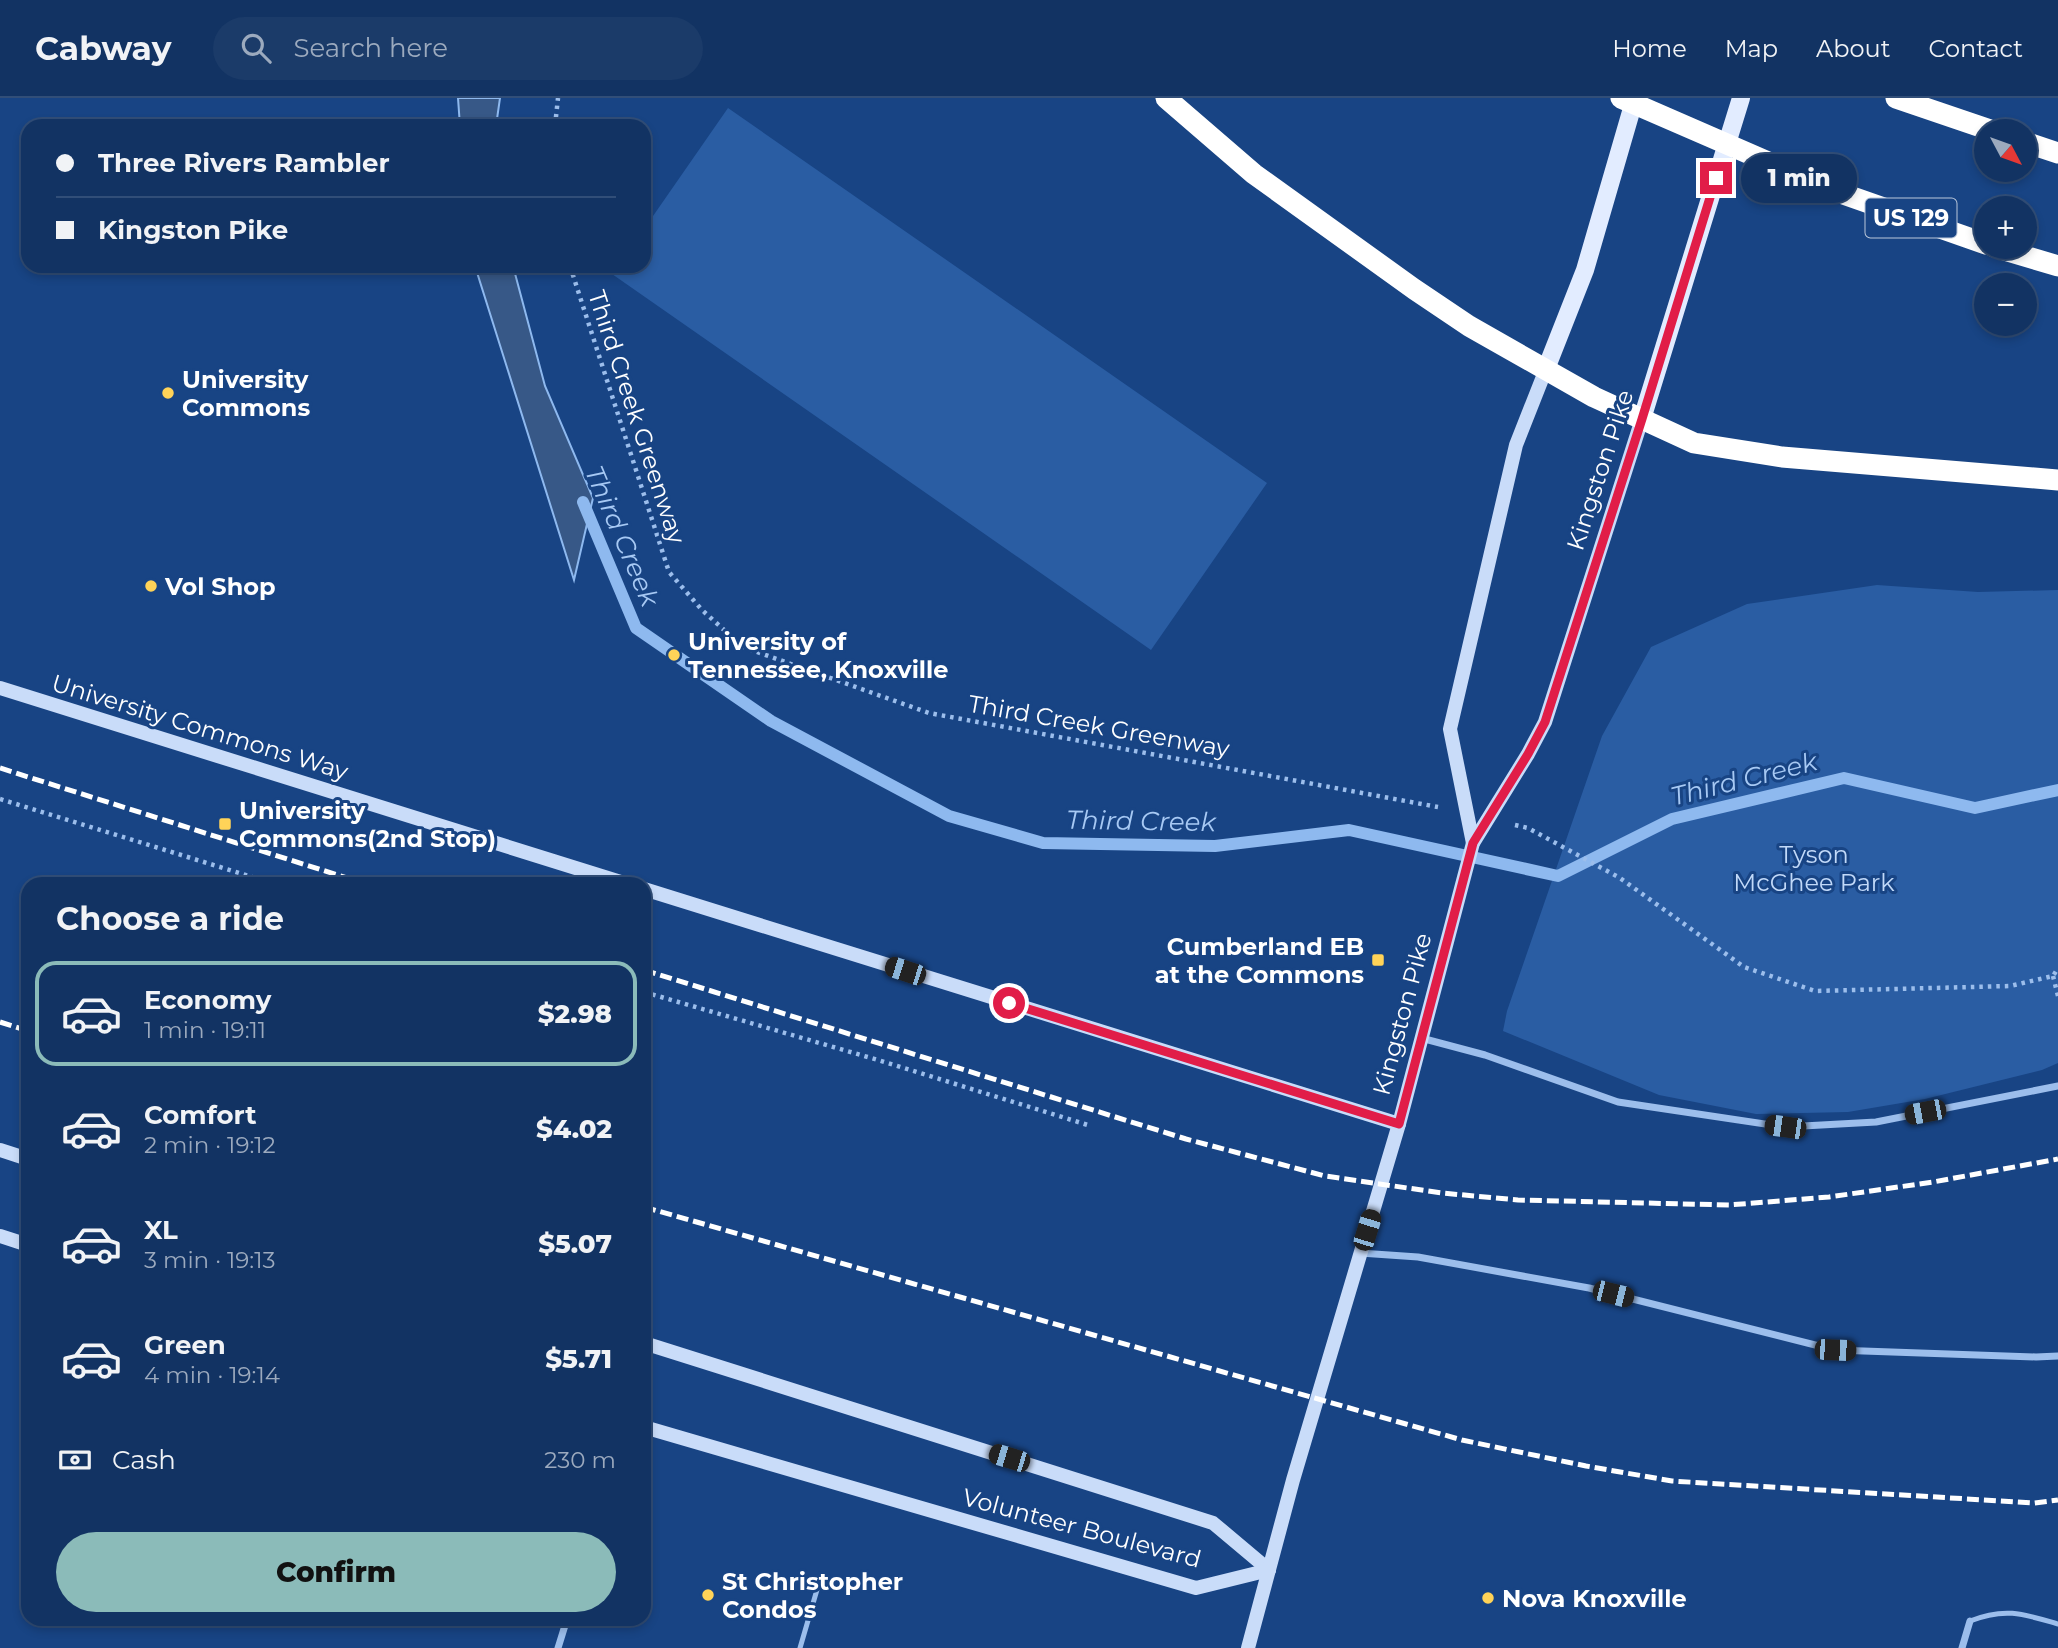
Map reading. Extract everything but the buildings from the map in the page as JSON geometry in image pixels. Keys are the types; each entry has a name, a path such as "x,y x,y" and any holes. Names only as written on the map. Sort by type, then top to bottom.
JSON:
{"highway":[{"path":"1166,98 1254,174 1469,326 1594,397 1694,443 1782,457 2058,480"},
{"name":"US 129","path":"1621,98 1835,191 1974,240"},
{"path":"1896,98 1974,125"},
{"path":"2037,146 2058,153"},
{"path":"2034,259 2058,266"}],"main road":[{"name":"Kingston Pike","path":"1546,369 1585,270 1635,98"},
{"name":"Kingston Pike","path":"1642,419 1741,98"}],"street":[{"name":"Kingston Pike","path":"1473,843 1450,729 1516,445 1546,369"},
{"name":"Kingston Pike","path":"1248,1648 1293,1480 1399,1124 1473,843 1545,722 1642,419"},
{"name":"University Commons Way","path":"0,688 605,877"},
{"path":"651,891 1399,1124"},
{"path":"1421,1038 1485,1055 1618,1102 1785,1127 1877,1122 2058,1086"},
{"path":"0,1150 21,1156"},
{"path":"0,1236 21,1243"},
{"path":"1360,1253 1418,1257 1588,1288 1835,1350 2058,1356"},
{"name":"Volunteer Boulevard","path":"651,1345 1213,1523 1269,1570"},
{"name":"Volunteer Boulevard","path":"651,1429 1196,1588 1269,1570"},
{"path":"1962,1648 1970,1621"},
{"path":"558,1648 564,1626"}],"lane":[{"path":"800,1648 821,1576"},
{"path":"1970,1621 1984,1615 2018,1613 2058,1624"}],"path":[{"path":"556,119 558,98"},
{"name":"Third Creek Greenway","path":"572,273 668,572 702,610 743,647 929,713 1448,809"},
{"path":"0,799 252,877"},
{"path":"1515,825 1528,828 1620,878 1744,967 1815,991 2010,986 2053,976 2058,968"},
{"path":"2053,976 2058,996"},
{"path":"651,994 1091,1126"}],"green space":[{"path":"728,108 1267,483 1151,650 612,274 651,273 651,219"},
{"name":"Tyson McGhee Park","path":"1877,585 1978,592 2058,590 2058,1063 2042,1070 1925,1099 1848,1112 1756,1114 1659,1095 1503,1031 1507,1011 1602,736 1651,647 1747,604"}],"shaded area":[{"path":"458,98 500,98 497,119 460,119"},
{"name":"Third Creek","path":"477,273 515,273 545,386 593,498 574,580"}],"waterway":[{"name":"Third Creek","path":"583,502 636,628 771,721 949,816 1043,843 1215,846 1349,830 1558,876 1672,819 1844,778 1975,808 2058,790"}],"railway":[{"path":"0,768 344,877"},
{"path":"651,972 1186,1139 1325,1176 1442,1193 1518,1200 1729,1205 1829,1197 1933,1182 2058,1159"},
{"path":"0,1022 21,1029"},
{"path":"651,1209 1462,1440 1586,1466 1672,1481 2034,1503 2058,1500"}],"place":[{"name":"University Commons","path":"168,393"},
{"name":"Vol Shop","path":"151,586"},
{"name":"University of Tennessee, Knoxville","path":"674,655"},
{"name":"University Commons(2nd Stop)","path":"225,824"},
{"name":"Cumberland EB at the Commons","path":"1378,960"},
{"name":"St Christopher Condos","path":"708,1595"},
{"name":"Nova Knoxville","path":"1488,1598"}],"route":[{"path":"1009,1003 1399,1124 1473,843 1545,722 1716,178"}]}
